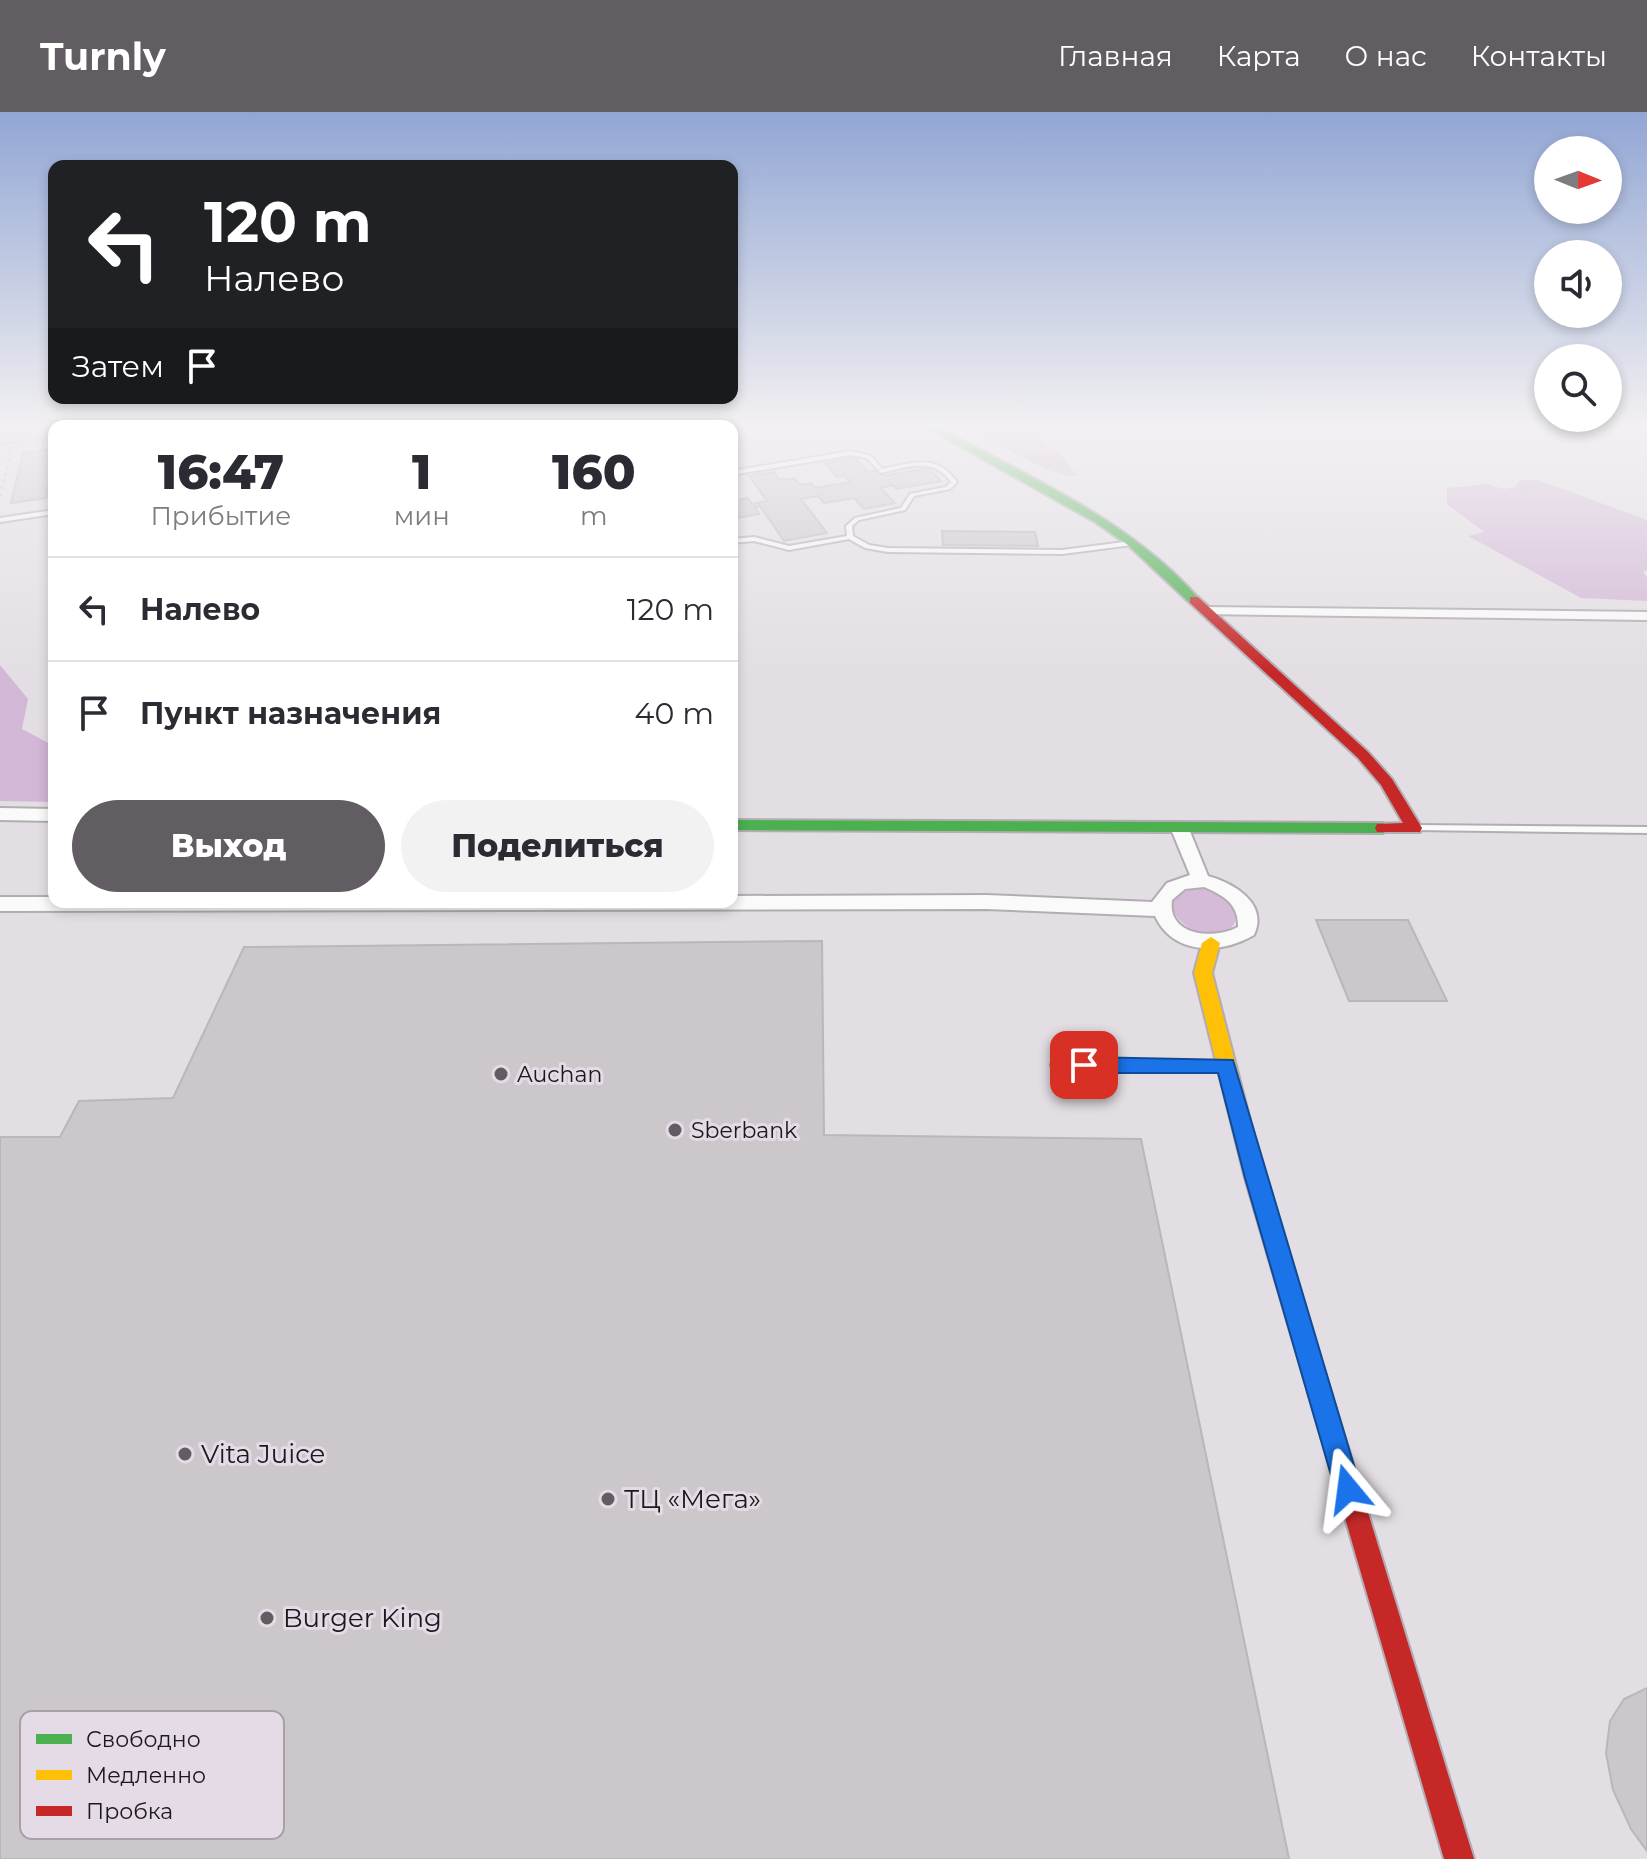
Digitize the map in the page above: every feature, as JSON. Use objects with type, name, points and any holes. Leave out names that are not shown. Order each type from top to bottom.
[{"type":"street","points":[[1081,510],[1132,543],[1363,755],[1387,782],[1414,828]]},
{"type":"street","points":[[1208,611],[1647,616]]},
{"type":"street","points":[[0,814],[48,815]]},
{"type":"street","points":[[738,825],[1414,828]]},
{"type":"street","points":[[1180,829],[1201,881]]},
{"type":"street","points":[[1201,881],[1229,890],[1241,900],[1250,915],[1247,930],[1234,940],[1211,943],[1182,934],[1166,921],[1161,909],[1169,889],[1185,882],[1201,881]]},
{"type":"street","points":[[738,903],[986,902],[1161,909]]},
{"type":"street","points":[[0,904],[48,904]]},
{"type":"street","points":[[1211,943],[1203,973],[1255,1178],[1459,1859]]},
{"type":"lane","points":[[850,537],[849,526],[857,519],[901,510]]},
{"type":"lane","points":[[0,520],[48,513]]},
{"type":"lane","points":[[738,540],[754,539],[789,548],[850,537],[867,547],[888,550],[1062,552],[1132,543]]},
{"type":"lane","points":[[1414,828],[1647,830]]},
{"type":"lane","points":[[1056,1065],[1226,1065]]},
{"type":"shaded area","points":[[1454,510],[1618,510],[1647,520],[1647,570],[1643,572],[1647,577],[1647,601],[1581,598],[1468,536],[1484,532]]},
{"type":"shaded area","points":[[0,665],[28,699],[22,729],[48,743],[48,802],[0,801]]},
{"type":"shaded area","points":[[1202,888],[1229,900],[1237,912],[1234,924],[1227,931],[1206,934],[1184,924],[1176,915],[1172,905],[1175,896]]},
{"type":"building","points":[[738,510],[756,510],[759,514],[738,518]]},
{"type":"building","points":[[762,510],[809,510],[827,533],[784,541]]},
{"type":"building","points":[[942,531],[1035,532],[1038,546],[943,545]]},
{"type":"building","points":[[1316,920],[1408,920],[1447,1001],[1349,1001]]},
{"type":"building","name":"ТЦ «Мега»","points":[[822,941],[824,1135],[1141,1139],[1289,1859],[0,1859],[0,1137],[60,1137],[79,1101],[173,1098],[244,947]]},
{"type":"building","points":[[1647,1688],[1647,1851],[1631,1829],[1613,1790],[1606,1753],[1610,1721],[1624,1699]]},
{"type":"traffic: fast","points":[[1080,510],[1132,543],[1194,600]]},
{"type":"traffic: fast","points":[[738,825],[1383,828]]},
{"type":"traffic: slow","points":[[1211,943],[1203,973],[1255,1178],[1346,1480]]},
{"type":"traffic: jam","points":[[1194,600],[1363,755],[1387,782],[1414,828],[1383,828]]},
{"type":"traffic: jam","points":[[1346,1480],[1459,1859]]},
{"type":"place","name":"Auchan","points":[[501,1074]]},
{"type":"place","name":"Sberbank","points":[[675,1130]]},
{"type":"place","name":"Vita Juice","points":[[185,1454]]},
{"type":"place","name":"ТЦ «Мега»","points":[[608,1499]]},
{"type":"place","name":"Burger King","points":[[267,1618]]},
{"type":"route","points":[[1084,1065],[1226,1065],[1255,1178],[1348,1489]]}]
